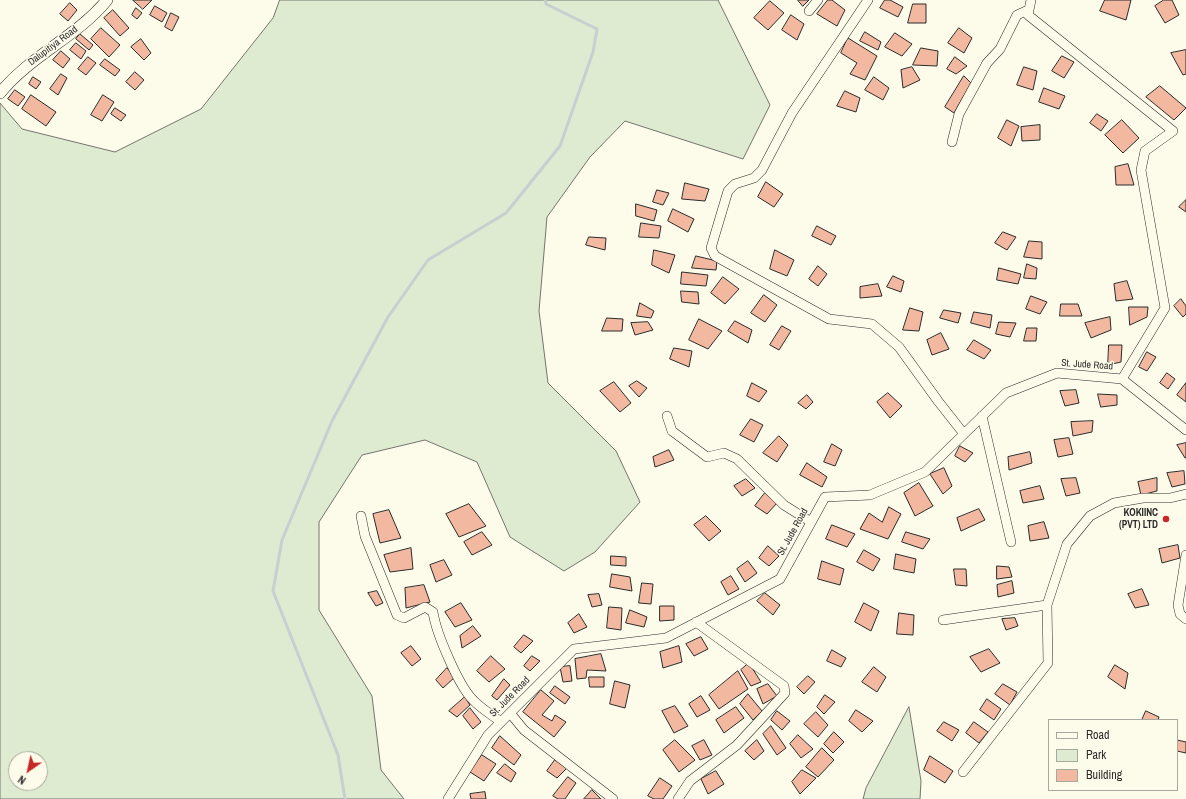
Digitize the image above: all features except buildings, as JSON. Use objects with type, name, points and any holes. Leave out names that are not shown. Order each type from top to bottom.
[{"type":"street","name":"Dalupitiya Road","points":[[0,93],[11,80],[31,62],[81,26],[107,0]]},
{"type":"street","points":[[809,11],[818,0]]},
{"type":"street","points":[[868,0],[792,113],[762,170],[754,178],[735,184],[728,191],[710,248],[715,256],[829,319],[872,324],[899,347],[964,434]]},
{"type":"street","points":[[1031,0],[1028,15],[1173,131],[1145,150],[1141,170],[1165,308],[1122,379]]},
{"type":"street","points":[[952,142],[959,114],[987,63],[1000,49],[1017,15],[1028,10]]},
{"type":"street","name":"St. Jude Road","points":[[448,799],[488,735],[574,649],[666,638],[780,579],[825,497],[870,495],[926,472],[1006,393],[1057,373],[1122,379],[1186,430]]},
{"type":"street","points":[[667,416],[672,431],[707,457],[724,453],[737,459],[784,505],[811,522]]},
{"type":"street","points":[[982,416],[1011,542]]},
{"type":"street","points":[[962,772],[1048,663],[1047,605],[1067,544],[1090,516],[1114,503],[1143,498],[1170,498],[1186,494]]},
{"type":"street","points":[[361,516],[365,536],[397,615],[404,618],[425,607],[433,612],[435,627],[453,668],[473,700],[500,722]]},
{"type":"street","points":[[1186,556],[1178,604],[1180,614],[1186,619]]},
{"type":"street","points":[[943,620],[1047,605]]},
{"type":"street","points":[[678,799],[690,781],[738,745],[785,693],[784,686],[696,622]]},
{"type":"street","points":[[510,713],[524,730],[613,799]]},
{"type":"green space","points":[[280,0],[718,0],[770,105],[743,159],[625,121],[590,157],[547,217],[539,311],[548,383],[616,451],[640,502],[595,552],[564,571],[510,537],[477,462],[425,440],[362,455],[319,522],[319,610],[372,696],[381,770],[404,799],[0,799],[0,103],[22,129],[115,152],[201,109],[273,18]]},
{"type":"green space","points":[[909,707],[921,781],[920,799],[863,799],[866,788]]},
{"type":"waterway","points":[[345,799],[338,755],[273,591],[282,540],[332,421],[388,317],[428,260],[506,213],[560,146],[593,52],[597,29],[546,4],[545,0]]},
{"type":"place","name":"KOKIINC (PVT) LTD","points":[[1166,519]]}]
